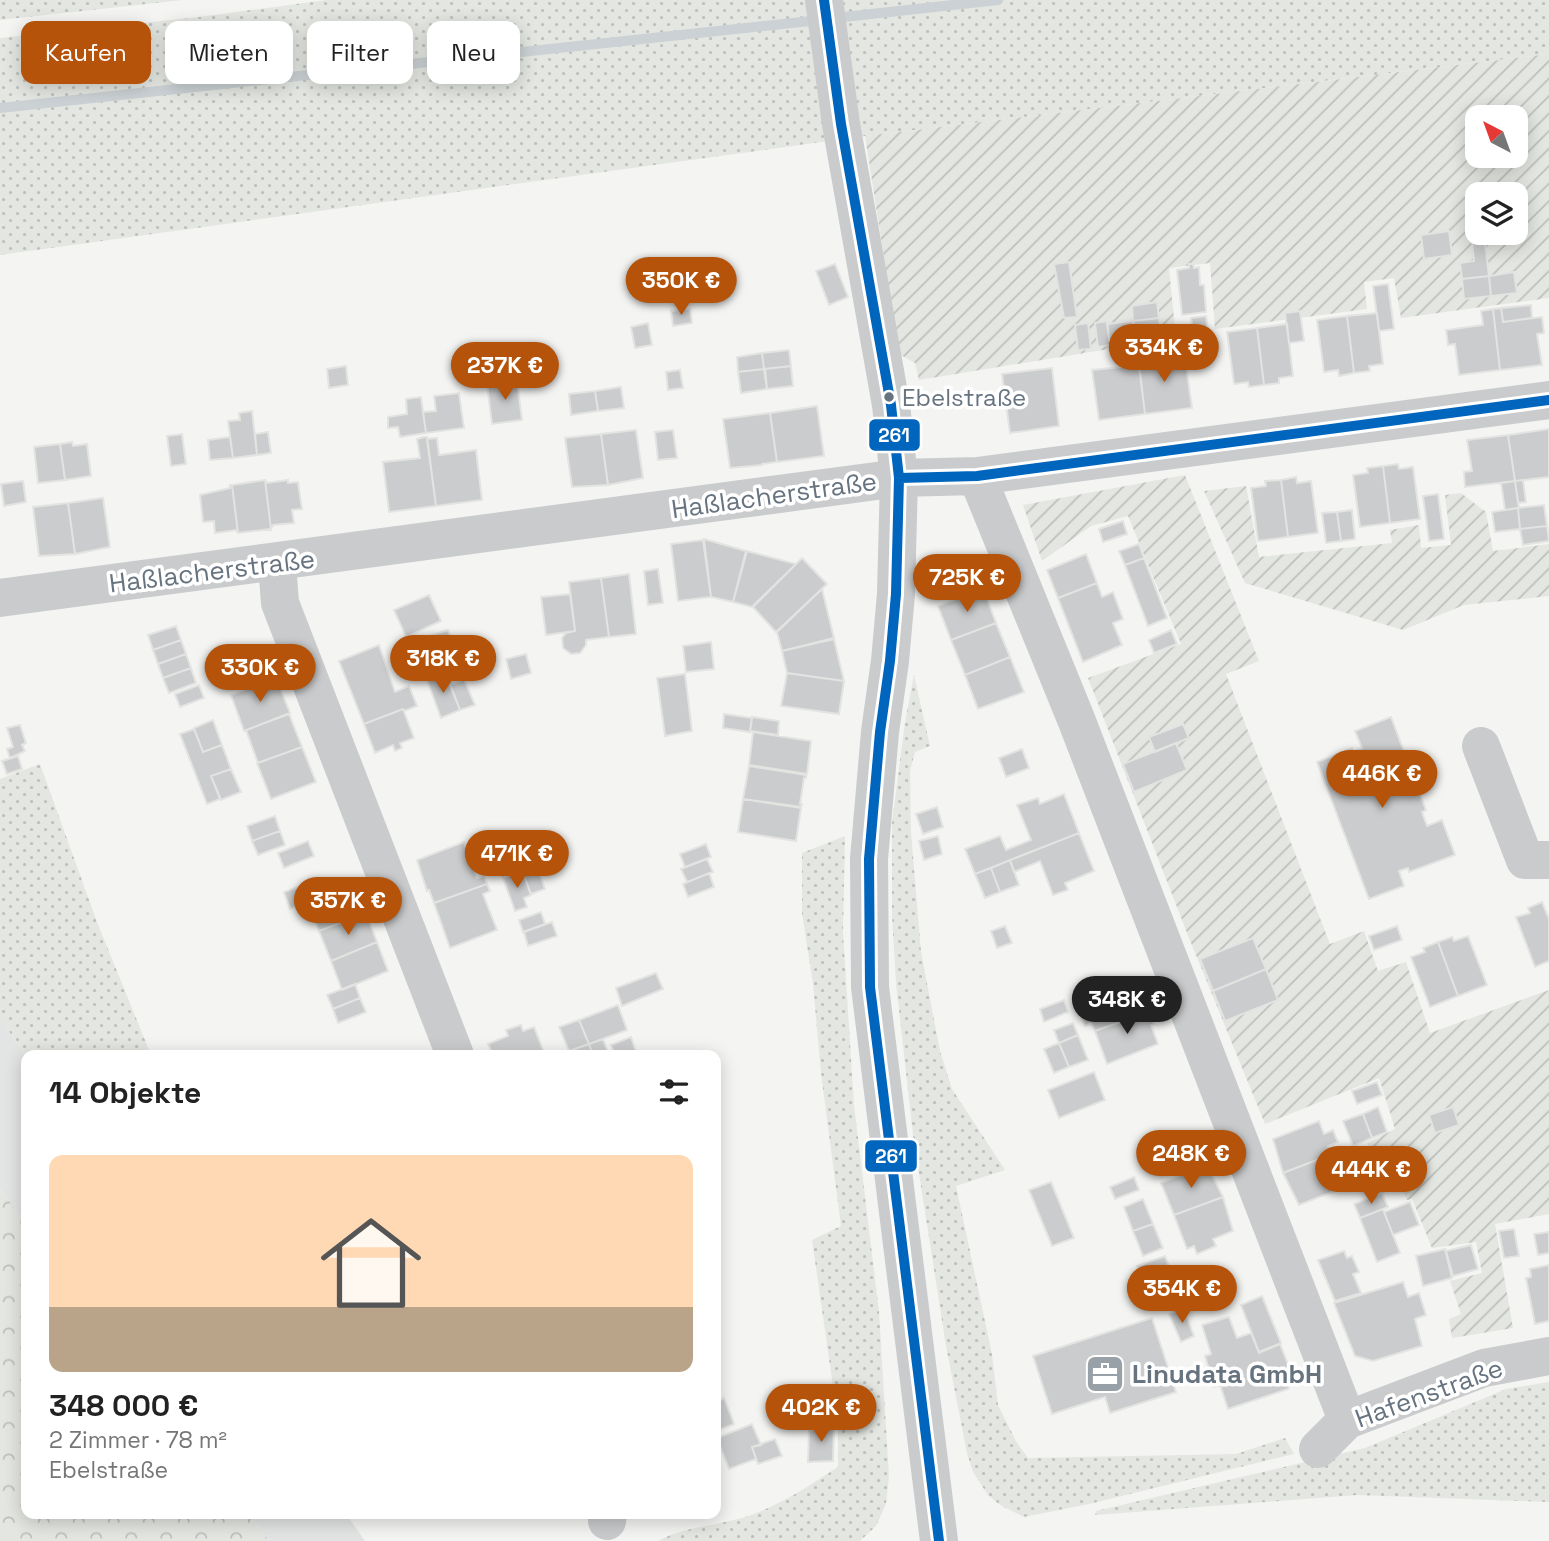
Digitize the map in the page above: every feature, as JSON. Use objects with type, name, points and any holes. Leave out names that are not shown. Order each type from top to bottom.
[{"type":"street","points":[[824,0],[838,103],[891,405],[899,478],[896,594],[869,859],[870,987],[939,1541]]},
{"type":"street","name":"Haßlacherstraße","points":[[0,598],[899,478],[977,476],[1549,400]]},
{"type":"street","points":[[977,476],[1076,719],[1347,1420]]},
{"type":"street","points":[[277,563],[280,603],[452,1050]]},
{"type":"street","points":[[1481,746],[1525,860],[1549,860]]},
{"type":"street","name":"Hafenstraße","points":[[1318,1448],[1347,1420],[1484,1368],[1549,1356]]},
{"type":"shaded area","points":[[0,1018],[22,1050],[21,1217],[0,1189]]},
{"type":"shaded area","points":[[252,1519],[350,1519],[365,1541],[269,1541]]},
{"type":"green space","points":[[0,0],[183,0],[0,20]]},
{"type":"green space","points":[[326,0],[1549,0],[1549,54],[865,136],[0,255],[0,38],[21,36],[21,84],[151,84],[151,22]]},
{"type":"green space","points":[[1549,54],[1549,298],[1401,318],[1394,278],[1364,282],[1367,309],[1215,329],[1210,263],[1169,268],[1176,338],[919,380],[915,363],[899,354],[865,136]]},
{"type":"green space","points":[[1185,475],[1259,661],[1226,674],[1330,944],[1364,931],[1378,971],[1406,962],[1430,1033],[1549,990],[1549,1214],[1495,1224],[1513,1328],[1452,1338],[1449,1319],[1461,1314],[1450,1281],[1482,1273],[1476,1242],[1432,1248],[1412,1199],[1407,1200],[1393,1171],[1377,1176],[1367,1143],[1395,1129],[1379,1078],[1265,1124],[1088,678],[1181,644],[1128,516],[1091,526],[1042,561],[1023,505]]},
{"type":"green space","points":[[1246,486],[1259,557],[1392,543],[1390,530],[1419,525],[1421,548],[1451,545],[1445,495],[1461,493],[1486,512],[1493,551],[1549,544],[1549,596],[1464,605],[1403,630],[1245,583],[1204,491]]},
{"type":"green space","points":[[914,675],[930,746],[915,752],[910,771],[911,832],[921,952],[940,1051],[952,1089],[1005,1170],[956,1186],[992,1354],[998,1405],[1017,1443],[1028,1458],[1236,1454],[1285,1438],[1294,1454],[1089,1504],[1024,1517],[1000,1505],[988,1495],[973,1472],[946,1346],[913,1135],[896,983],[892,916],[892,823]]},
{"type":"green space","points":[[40,764],[97,922],[149,1050],[22,1050],[0,1018],[0,779]]},
{"type":"green space","points":[[845,836],[843,933],[854,1105],[879,1312],[889,1476],[886,1504],[876,1526],[860,1541],[658,1541],[768,1508],[838,1467],[838,1421],[812,1240],[841,1226],[821,1073],[813,984],[802,913],[802,853]]},
{"type":"green space","points":[[0,1189],[21,1217],[21,1519],[252,1519],[269,1541],[0,1541]]},
{"type":"green space","points":[[1549,1382],[1549,1502],[1357,1495],[1095,1515],[1096,1511],[1365,1448],[1506,1389]]},
{"type":"building","points":[[1449,231],[1452,255],[1424,259],[1421,235]]},
{"type":"building","points":[[1472,245],[1485,245],[1489,276],[1462,279],[1460,263],[1474,261]]},
{"type":"building","points":[[1069,262],[1077,317],[1064,318],[1054,264]]},
{"type":"building","points":[[835,264],[848,297],[829,305],[816,271]]},
{"type":"building","points":[[1189,264],[1193,264],[1194,268],[1199,267],[1200,285],[1204,285],[1206,312],[1182,315],[1177,270],[1189,268]]},
{"type":"building","points":[[1514,272],[1517,293],[1491,296],[1489,276]]},
{"type":"building","points":[[1489,276],[1491,296],[1464,299],[1462,279]]},
{"type":"building","points":[[1388,284],[1394,329],[1379,331],[1373,286]]},
{"type":"building","points":[[1157,302],[1159,318],[1133,321],[1132,306]]},
{"type":"building","points":[[1531,305],[1532,318],[1503,322],[1501,308]]},
{"type":"building","points":[[1501,308],[1503,322],[1542,317],[1544,333],[1537,334],[1542,365],[1500,370],[1493,309]]},
{"type":"building","points":[[690,309],[692,323],[673,326],[671,311]]},
{"type":"building","points":[[1493,309],[1500,370],[1459,375],[1455,344],[1448,345],[1446,330],[1483,325],[1481,311]]},
{"type":"building","points":[[1300,311],[1304,341],[1289,343],[1285,313]]},
{"type":"building","points":[[1377,313],[1383,364],[1369,366],[1370,371],[1354,373],[1347,316]]},
{"type":"building","points":[[1206,316],[1210,346],[1195,348],[1191,318]]},
{"type":"building","points":[[1347,316],[1354,373],[1339,376],[1338,370],[1324,372],[1317,320]]},
{"type":"building","points":[[1159,318],[1162,338],[1136,342],[1133,321]]},
{"type":"building","points":[[1107,321],[1110,345],[1098,347],[1095,323]]},
{"type":"building","points":[[1133,321],[1136,342],[1110,345],[1107,324]]},
{"type":"building","points":[[648,323],[652,345],[635,348],[631,327]]},
{"type":"building","points":[[1088,323],[1091,349],[1078,350],[1075,325]]},
{"type":"building","points":[[1287,324],[1293,376],[1279,378],[1279,383],[1264,385],[1257,328]]},
{"type":"building","points":[[1257,328],[1264,385],[1249,387],[1248,382],[1234,384],[1227,332]]},
{"type":"building","points":[[1142,341],[1147,364],[1185,358],[1192,408],[1145,414],[1136,342]]},
{"type":"building","points":[[1137,347],[1145,414],[1099,420],[1092,370],[1131,366],[1130,360],[1127,361],[1125,349]]},
{"type":"building","points":[[789,350],[791,366],[764,369],[762,353]]},
{"type":"building","points":[[762,353],[764,369],[738,372],[737,357]]},
{"type":"building","points":[[346,366],[348,385],[329,388],[327,369]]},
{"type":"building","points":[[791,366],[793,386],[767,389],[765,369]]},
{"type":"building","points":[[1052,368],[1059,426],[1010,433],[1002,374]]},
{"type":"building","points":[[764,369],[767,389],[741,393],[738,372]]},
{"type":"building","points":[[680,370],[683,388],[668,390],[666,372]]},
{"type":"building","points":[[517,380],[522,420],[492,424],[487,384]]},
{"type":"building","points":[[621,387],[624,408],[598,411],[595,391]]},
{"type":"building","points":[[595,391],[598,411],[571,415],[569,394]]},
{"type":"building","points":[[459,393],[464,428],[426,433],[423,412],[436,411],[434,396]]},
{"type":"building","points":[[421,397],[426,433],[400,437],[398,427],[388,428],[388,417],[407,414],[406,399]]},
{"type":"building","points":[[817,406],[824,456],[777,462],[770,413]]},
{"type":"building","points":[[252,411],[257,455],[233,458],[228,421],[240,420],[239,413]]},
{"type":"building","points":[[770,413],[777,462],[730,468],[723,419]]},
{"type":"building","points":[[1549,429],[1549,477],[1515,481],[1508,435]]},
{"type":"building","points":[[636,430],[643,478],[608,485],[601,434]]},
{"type":"building","points":[[673,430],[677,458],[658,460],[655,432]]},
{"type":"building","points":[[268,432],[271,453],[257,455],[255,434]]},
{"type":"building","points":[[182,434],[186,464],[171,466],[167,436]]},
{"type":"building","points":[[601,434],[608,485],[572,487],[565,438]]},
{"type":"building","points":[[1508,435],[1515,481],[1465,487],[1464,472],[1472,471],[1467,440]]},
{"type":"building","points":[[230,437],[233,458],[210,460],[208,440]]},
{"type":"building","points":[[427,437],[436,506],[389,512],[383,462],[420,458],[417,439]]},
{"type":"building","points":[[437,438],[439,455],[476,450],[482,500],[436,506],[427,439]]},
{"type":"building","points":[[72,442],[73,446],[87,444],[91,476],[65,480],[60,444]]},
{"type":"building","points":[[60,444],[65,480],[38,483],[34,447]]},
{"type":"building","points":[[1398,464],[1399,469],[1413,467],[1420,519],[1390,523],[1383,466]]},
{"type":"building","points":[[1383,466],[1390,523],[1360,527],[1353,475],[1368,473],[1367,468]]},
{"type":"building","points":[[1296,477],[1297,483],[1311,481],[1318,533],[1288,537],[1281,480]]},
{"type":"building","points":[[265,480],[271,529],[238,533],[232,485]]},
{"type":"building","points":[[265,480],[267,483],[288,480],[288,483],[298,482],[302,509],[292,510],[294,523],[273,525],[271,529]]},
{"type":"building","points":[[1281,480],[1288,537],[1258,541],[1251,488],[1266,486],[1265,481]]},
{"type":"building","points":[[1523,480],[1526,502],[1518,503],[1515,481]]},
{"type":"building","points":[[23,481],[26,502],[4,506],[1,484]]},
{"type":"building","points":[[1515,481],[1519,508],[1505,510],[1501,483]]},
{"type":"building","points":[[230,485],[238,533],[236,530],[215,533],[214,521],[203,522],[200,495],[230,488]]},
{"type":"building","points":[[1438,494],[1444,539],[1429,541],[1423,496]]},
{"type":"building","points":[[103,498],[110,547],[75,554],[68,503]]},
{"type":"building","points":[[68,503],[75,554],[39,556],[33,507]]},
{"type":"building","points":[[1544,505],[1547,526],[1520,529],[1518,508]]},
{"type":"building","points":[[1518,508],[1520,529],[1495,532],[1492,512]]},
{"type":"building","points":[[1352,510],[1355,539],[1341,541],[1337,512]]},
{"type":"building","points":[[1337,512],[1341,541],[1326,543],[1322,513]]},
{"type":"building","points":[[1123,521],[1127,534],[1103,542],[1099,529]]},
{"type":"building","points":[[1547,526],[1549,541],[1523,545],[1520,529]]},
{"type":"building","points":[[704,539],[746,551],[733,602],[711,597]]},
{"type":"building","points":[[703,540],[711,597],[678,601],[671,544]]},
{"type":"building","points":[[1139,544],[1144,558],[1125,565],[1119,551]]},
{"type":"building","points":[[747,551],[796,564],[752,607],[733,602]]},
{"type":"building","points":[[1086,554],[1097,583],[1058,598],[1047,570]]},
{"type":"building","points":[[802,558],[827,584],[776,632],[753,607]]},
{"type":"building","points":[[1144,558],[1167,618],[1148,626],[1125,565]]},
{"type":"building","points":[[658,569],[663,603],[648,605],[644,571]]},
{"type":"building","points":[[629,574],[636,634],[609,637],[601,578]]},
{"type":"building","points":[[601,578],[609,637],[586,640],[580,653],[571,654],[563,648],[562,638],[566,633],[575,631],[569,582]]},
{"type":"building","points":[[1097,583],[1102,597],[1113,592],[1123,619],[1113,623],[1122,645],[1083,662],[1058,598]]},
{"type":"building","points":[[983,588],[996,623],[951,640],[938,606]]},
{"type":"building","points":[[822,589],[834,638],[782,651],[777,632]]},
{"type":"building","points":[[570,594],[575,631],[546,635],[541,597]]},
{"type":"building","points":[[429,595],[441,621],[406,637],[394,610]]},
{"type":"building","points":[[996,623],[1010,657],[965,675],[951,640]]},
{"type":"building","points":[[176,626],[181,640],[153,650],[148,635]]},
{"type":"building","points":[[448,630],[462,666],[446,673],[432,635]]},
{"type":"building","points":[[1171,630],[1177,644],[1154,653],[1149,640]]},
{"type":"building","points":[[432,635],[446,673],[427,680],[412,643]]},
{"type":"building","points":[[834,639],[844,681],[787,673],[782,651]]},
{"type":"building","points":[[181,640],[186,654],[158,664],[153,650]]},
{"type":"building","points":[[711,642],[714,669],[686,672],[683,646]]},
{"type":"building","points":[[379,645],[395,692],[409,686],[417,706],[364,724],[339,661]]},
{"type":"building","points":[[186,654],[191,668],[163,678],[158,664]]},
{"type":"building","points":[[526,654],[531,673],[511,679],[506,659]]},
{"type":"building","points":[[1010,657],[1024,692],[978,709],[965,675]]},
{"type":"building","points":[[191,668],[196,683],[169,693],[163,678]]},
{"type":"building","points":[[446,673],[460,710],[441,718],[427,680]]},
{"type":"building","points":[[787,673],[844,681],[839,714],[781,706]]},
{"type":"building","points":[[685,674],[692,731],[665,736],[657,678]]},
{"type":"building","points":[[276,678],[290,713],[244,731],[231,695]]},
{"type":"building","points":[[464,679],[475,705],[460,710],[450,685]]},
{"type":"building","points":[[199,685],[204,698],[180,707],[175,694]]},
{"type":"building","points":[[403,709],[414,738],[400,743],[402,748],[395,751],[393,745],[375,753],[364,724]]},
{"type":"building","points":[[289,714],[302,747],[258,763],[246,730]]},
{"type":"building","points":[[724,714],[752,718],[750,732],[723,728]]},
{"type":"building","points":[[752,717],[779,721],[778,735],[750,731]]},
{"type":"building","points":[[1391,717],[1426,810],[1422,812],[1427,826],[1442,820],[1455,855],[1409,872],[1408,868],[1399,871],[1404,886],[1369,899],[1317,762],[1352,748],[1353,752],[1362,748],[1355,731]]},
{"type":"building","points":[[213,720],[222,745],[203,752],[194,728]]},
{"type":"building","points":[[1183,724],[1189,738],[1155,752],[1149,737]]},
{"type":"building","points":[[20,725],[26,743],[22,745],[25,751],[10,758],[7,749],[13,747],[7,728]]},
{"type":"building","points":[[194,729],[203,752],[222,745],[231,769],[211,776],[220,799],[207,804],[180,734]]},
{"type":"building","points":[[753,732],[811,741],[807,774],[749,765]]},
{"type":"building","points":[[1176,743],[1187,770],[1134,792],[1123,764]]},
{"type":"building","points":[[302,747],[316,782],[271,799],[257,763]]},
{"type":"building","points":[[1022,749],[1029,768],[1006,777],[999,758]]},
{"type":"building","points":[[18,756],[22,769],[7,774],[2,761]]},
{"type":"building","points":[[749,766],[806,775],[801,807],[743,799]]},
{"type":"building","points":[[231,769],[241,792],[221,800],[211,776]]},
{"type":"building","points":[[1064,794],[1079,833],[975,874],[965,849],[1000,836],[1006,850],[1031,840],[1017,805],[1038,798],[1040,804]]},
{"type":"building","points":[[743,799],[801,808],[796,841],[738,832]]},
{"type":"building","points":[[937,807],[943,827],[923,834],[916,814]]},
{"type":"building","points":[[275,816],[280,831],[252,841],[247,826]]},
{"type":"building","points":[[280,831],[285,845],[258,855],[252,841]]},
{"type":"building","points":[[1079,833],[1094,871],[1065,883],[1068,890],[1053,895],[1040,861],[1014,872],[1010,860]]},
{"type":"building","points":[[938,836],[942,854],[924,860],[919,841]]},
{"type":"building","points":[[308,841],[314,856],[284,868],[278,853]]},
{"type":"building","points":[[526,841],[536,864],[522,870],[513,846]]},
{"type":"building","points":[[464,842],[477,878],[484,876],[487,884],[434,903],[417,860]]},
{"type":"building","points":[[706,844],[711,857],[685,867],[680,854]]},
{"type":"building","points":[[512,845],[522,870],[503,878],[493,853]]},
{"type":"building","points":[[707,859],[713,872],[687,882],[681,869]]},
{"type":"building","points":[[1010,860],[1019,885],[1000,892],[991,868]]},
{"type":"building","points":[[536,864],[545,889],[531,894],[522,870]]},
{"type":"building","points":[[991,868],[1000,892],[985,898],[975,874]]},
{"type":"building","points":[[522,870],[531,895],[524,898],[527,907],[515,911],[503,878]]},
{"type":"building","points":[[709,873],[714,887],[688,897],[683,884]]},
{"type":"building","points":[[317,880],[323,896],[290,909],[284,892]]},
{"type":"building","points":[[355,884],[366,913],[319,931],[308,902]]},
{"type":"building","points":[[487,884],[490,891],[483,894],[497,930],[450,948],[434,903]]},
{"type":"building","points":[[1542,902],[1549,919],[1549,961],[1535,967],[1516,917],[1530,913],[1528,908]]},
{"type":"building","points":[[541,912],[545,924],[523,932],[519,920]]},
{"type":"building","points":[[366,913],[377,942],[331,961],[319,931]]},
{"type":"building","points":[[552,922],[557,936],[528,946],[524,932]]},
{"type":"building","points":[[1005,926],[1012,943],[997,948],[991,931]]},
{"type":"building","points":[[1397,926],[1402,940],[1374,950],[1369,936]]},
{"type":"building","points":[[1468,936],[1487,985],[1458,996],[1438,942],[1452,937],[1454,941]]},
{"type":"building","points":[[1253,938],[1266,969],[1213,991],[1200,959]]},
{"type":"building","points":[[377,942],[388,971],[342,990],[331,961]]},
{"type":"building","points":[[1438,942],[1458,996],[1430,1007],[1411,957],[1425,952],[1423,948]]},
{"type":"building","points":[[1266,969],[1278,1000],[1225,1021],[1213,991]]},
{"type":"building","points":[[656,973],[663,989],[622,1006],[616,988]]},
{"type":"building","points":[[355,984],[360,998],[333,1009],[327,995]]},
{"type":"building","points":[[1137,989],[1144,1007],[1147,1007],[1122,1017],[1123,1021],[1095,1031],[1091,1023],[1085,1026],[1081,1017],[1088,1015],[1085,1009]]},
{"type":"building","points":[[360,998],[366,1012],[338,1023],[333,1009]]},
{"type":"building","points":[[1064,1000],[1068,1012],[1044,1022],[1040,1009]]},
{"type":"building","points":[[618,1005],[627,1030],[589,1044],[579,1020]]},
{"type":"building","points":[[1147,1007],[1158,1044],[1107,1064],[1095,1031],[1123,1021],[1122,1017]]},
{"type":"building","points":[[579,1020],[589,1044],[569,1050],[559,1027]]},
{"type":"building","points":[[1073,1023],[1078,1035],[1059,1043],[1054,1030]]},
{"type":"building","points":[[521,1025],[523,1031],[534,1027],[543,1050],[491,1050],[488,1044],[508,1036],[506,1030]]},
{"type":"building","points":[[1078,1035],[1088,1060],[1069,1067],[1059,1043]]},
{"type":"building","points":[[631,1037],[635,1050],[613,1050],[611,1045]]},
{"type":"building","points":[[603,1039],[607,1050],[591,1050],[589,1044]]},
{"type":"building","points":[[1059,1043],[1069,1067],[1054,1073],[1044,1049]]},
{"type":"building","points":[[589,1044],[591,1050],[572,1050]]},
{"type":"building","points":[[1094,1072],[1105,1100],[1059,1118],[1048,1090]]},
{"type":"building","points":[[1377,1082],[1382,1095],[1357,1104],[1352,1091]]},
{"type":"building","points":[[1378,1107],[1387,1132],[1372,1138],[1363,1114]]},
{"type":"building","points":[[1453,1107],[1459,1125],[1435,1133],[1429,1115]]},
{"type":"building","points":[[1363,1114],[1372,1138],[1353,1146],[1343,1121]]},
{"type":"building","points":[[1319,1121],[1324,1134],[1333,1130],[1338,1142],[1328,1146],[1332,1154],[1283,1173],[1273,1139]]},
{"type":"building","points":[[1332,1154],[1345,1187],[1299,1205],[1283,1173]]},
{"type":"building","points":[[1207,1165],[1223,1197],[1174,1215],[1161,1183]]},
{"type":"building","points":[[1391,1174],[1396,1187],[1368,1198],[1363,1185]]},
{"type":"building","points":[[1134,1177],[1139,1190],[1115,1199],[1110,1187]]},
{"type":"building","points":[[1051,1182],[1074,1238],[1052,1246],[1029,1190]]},
{"type":"building","points":[[1382,1193],[1388,1207],[1360,1218],[1354,1204]]},
{"type":"building","points":[[1223,1197],[1233,1231],[1213,1239],[1216,1246],[1197,1254],[1194,1246],[1187,1249],[1174,1215]]},
{"type":"building","points":[[1143,1199],[1153,1224],[1133,1231],[1124,1207]]},
{"type":"building","points":[[1410,1202],[1419,1225],[1393,1235],[1384,1212]]},
{"type":"building","points":[[1383,1209],[1400,1253],[1377,1262],[1360,1218]]},
{"type":"building","points":[[1153,1224],[1163,1248],[1143,1256],[1133,1231]]},
{"type":"building","points":[[1514,1229],[1519,1256],[1504,1258],[1499,1231]]},
{"type":"building","points":[[1549,1232],[1549,1253],[1538,1255],[1534,1234]]},
{"type":"building","points":[[1471,1245],[1478,1269],[1453,1276],[1446,1251]]},
{"type":"building","points":[[1445,1249],[1452,1278],[1423,1286],[1416,1256]]},
{"type":"building","points":[[1344,1251],[1347,1258],[1352,1256],[1359,1272],[1353,1274],[1361,1293],[1335,1301],[1318,1260]]},
{"type":"building","points":[[1165,1256],[1175,1283],[1148,1293],[1137,1266]]},
{"type":"building","points":[[1549,1265],[1549,1321],[1535,1324],[1526,1278],[1531,1277],[1530,1269]]},
{"type":"building","points":[[1403,1282],[1408,1297],[1419,1293],[1426,1315],[1415,1319],[1422,1346],[1373,1361],[1355,1356],[1334,1303]]},
{"type":"building","points":[[1262,1296],[1281,1343],[1259,1352],[1241,1305]]},
{"type":"building","points":[[1183,1308],[1194,1336],[1181,1342],[1169,1314]]},
{"type":"building","points":[[1229,1317],[1237,1338],[1251,1333],[1259,1353],[1280,1344],[1293,1377],[1288,1389],[1228,1409],[1220,1385],[1214,1387],[1205,1356],[1211,1354],[1202,1325]]},
{"type":"building","name":"Linudata GmbH","points":[[1152,1318],[1176,1392],[1110,1413],[1105,1397],[1052,1414],[1033,1356]]},
{"type":"building","points":[[724,1398],[734,1424],[721,1429],[721,1400]]},
{"type":"building","points":[[834,1423],[833,1461],[808,1462],[809,1431]]},
{"type":"building","points":[[752,1424],[761,1445],[752,1447],[756,1459],[729,1469],[721,1448],[721,1436]]},
{"type":"building","points":[[775,1439],[782,1456],[758,1464],[752,1447]]},
{"type":"waterway","points":[[835,18],[998,0]]},
{"type":"waterway","points":[[0,108],[820,20]]},
{"type":"transit line","name":"261","points":[[824,0],[841,124],[891,405],[899,478],[896,594],[869,859],[870,987],[939,1541]]},
{"type":"transit line","name":"261","points":[[899,478],[977,476],[1549,400]]},
{"type":"place","name":"Ebelstraße","points":[[889,397]]},
{"type":"place","name":"Linudata GmbH","points":[[1105,1374]]}]
